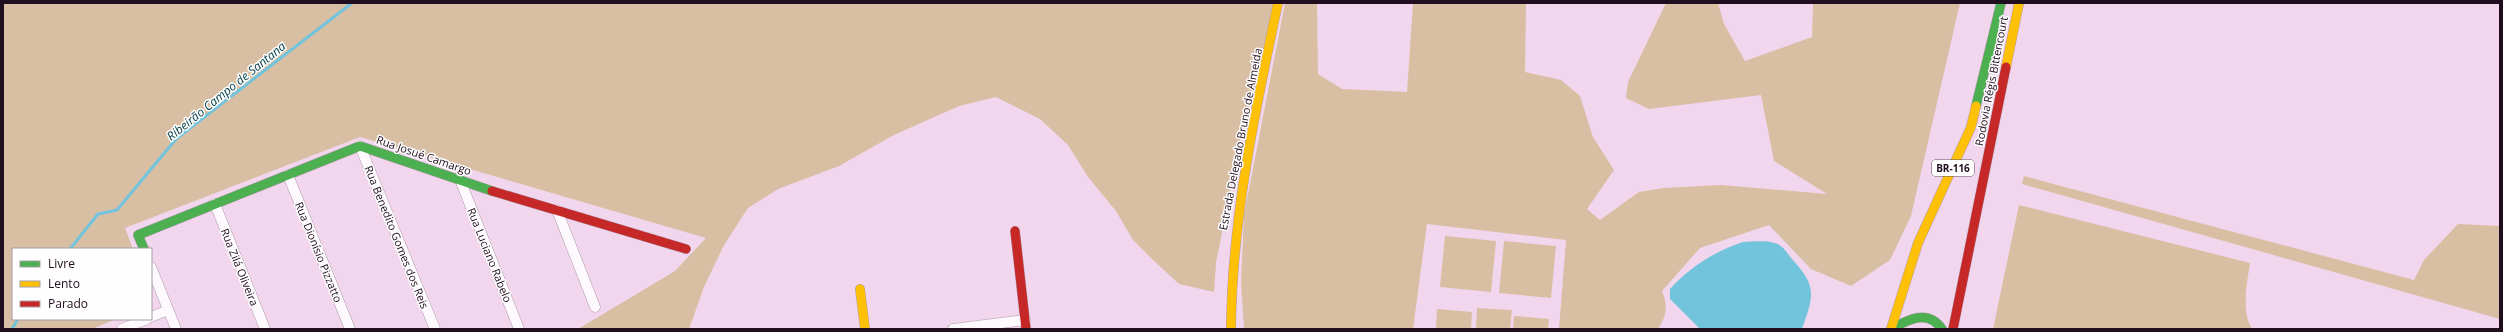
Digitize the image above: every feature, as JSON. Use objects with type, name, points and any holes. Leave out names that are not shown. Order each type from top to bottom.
[{"type":"main road","name":"Estrada Delegado Bruno de Almeida","points":[[1231,329],[1231,276],[1235,218],[1278,3]]},
{"type":"main road","name":"Rodovia Régis Bittencourt","points":[[1891,329],[1918,243],[1971,127],[2001,3]]},
{"type":"main road","name":"Rodovia Régis Bittencourt","points":[[1953,329],[2019,3]]},
{"type":"main road","name":"Rua Josué Camargo","points":[[144,248],[138,235],[360,146],[461,182],[686,249]]},
{"type":"main road","points":[[1015,231],[1026,325]]},
{"type":"main road","points":[[860,289],[865,329]]},
{"type":"main road","points":[[1891,329],[1909,319],[1924,316],[1933,320],[1942,329]]},
{"type":"street","name":"Rua Benedito Gomes dos Reis","points":[[360,146],[435,329]]},
{"type":"street","name":"Rua Dionísio Pizzatto","points":[[288,175],[350,329]]},
{"type":"street","name":"Rua Luciano Rabelo","points":[[461,182],[519,329]]},
{"type":"street","name":"Rua Zilá Oliveira","points":[[215,204],[265,329]]},
{"type":"street","points":[[557,210],[595,307]]},
{"type":"street","points":[[152,270],[176,329]]},
{"type":"street","points":[[152,317],[168,310]]},
{"type":"street","points":[[122,329],[144,320]]},
{"type":"street","points":[[953,329],[1026,325]]},
{"type":"shaded area","points":[[3,3],[1273,3],[1262,61],[1241,136],[1216,263],[1214,292],[1179,284],[1133,240],[1116,211],[1088,177],[1068,145],[1040,119],[996,97],[959,106],[894,135],[839,166],[778,189],[748,208],[724,245],[704,287],[689,329],[578,329],[675,271],[706,238],[360,137],[125,228],[133,248],[12,248],[12,320],[114,320],[92,329],[3,329]]},
{"type":"shaded area","points":[[1285,3],[1317,3],[1318,74],[1342,89],[1407,92],[1413,3],[1526,3],[1525,72],[1561,80],[1580,96],[1593,137],[1614,170],[1587,209],[1600,220],[1639,192],[1663,188],[1721,185],[1827,194],[1774,161],[1761,95],[1649,109],[1626,98],[1628,82],[1666,3],[1718,3],[1724,24],[1745,61],[1812,37],[1813,3],[1960,3],[1911,216],[1890,260],[1851,286],[1811,269],[1769,225],[1700,248],[1662,291],[1666,310],[1658,329],[1559,329],[1566,240],[1427,224],[1413,329],[1244,329],[1241,282],[1244,215]]},
{"type":"shaded area","points":[[2024,176],[2414,280],[2424,260],[2458,224],[2500,226],[2500,319],[2022,184]]},
{"type":"shaded area","points":[[2019,205],[2250,263],[2246,288],[2246,305],[2249,322],[2252,329],[1993,329]]},
{"type":"shaded area","points":[[1445,236],[1496,241],[1491,292],[1440,287]]},
{"type":"shaded area","points":[[1504,241],[1556,246],[1551,298],[1499,293]]},
{"type":"shaded area","points":[[1477,308],[1512,310],[1510,329],[1476,329]]},
{"type":"shaded area","points":[[1437,309],[1472,312],[1471,329],[1436,329]]},
{"type":"shaded area","points":[[1514,316],[1549,319],[1548,329],[1513,329]]},
{"type":"water","points":[[1758,241],[1777,244],[1782,247],[1800,268],[1806,277],[1811,291],[1809,308],[1802,329],[1700,329],[1670,299],[1670,289],[1686,274],[1713,255],[1743,242]]},
{"type":"waterway","name":"Ribeirão Campo de Santana","points":[[71,248],[98,214],[117,210],[176,139],[352,3]]},
{"type":"waterway","name":"Ribeirão Campo de Santana","points":[[12,329],[17,320]]},
{"type":"traffic: fast","points":[[1976,106],[2001,3]]},
{"type":"traffic: fast","points":[[144,248],[138,235],[360,146],[492,191]]},
{"type":"traffic: fast","points":[[1891,329],[1911,319],[1918,318],[1931,319],[1942,329]]},
{"type":"traffic: slow","points":[[1231,329],[1232,288],[1240,206],[1253,124],[1278,3]]},
{"type":"traffic: slow","points":[[2006,67],[2019,3]]},
{"type":"traffic: slow","points":[[1891,329],[1918,243],[1971,127],[1976,106]]},
{"type":"traffic: slow","points":[[860,289],[865,329]]},
{"type":"traffic: jam","points":[[1953,329],[2006,67]]},
{"type":"traffic: jam","points":[[492,191],[686,249]]},
{"type":"traffic: jam","points":[[1015,231],[1026,329]]}]
